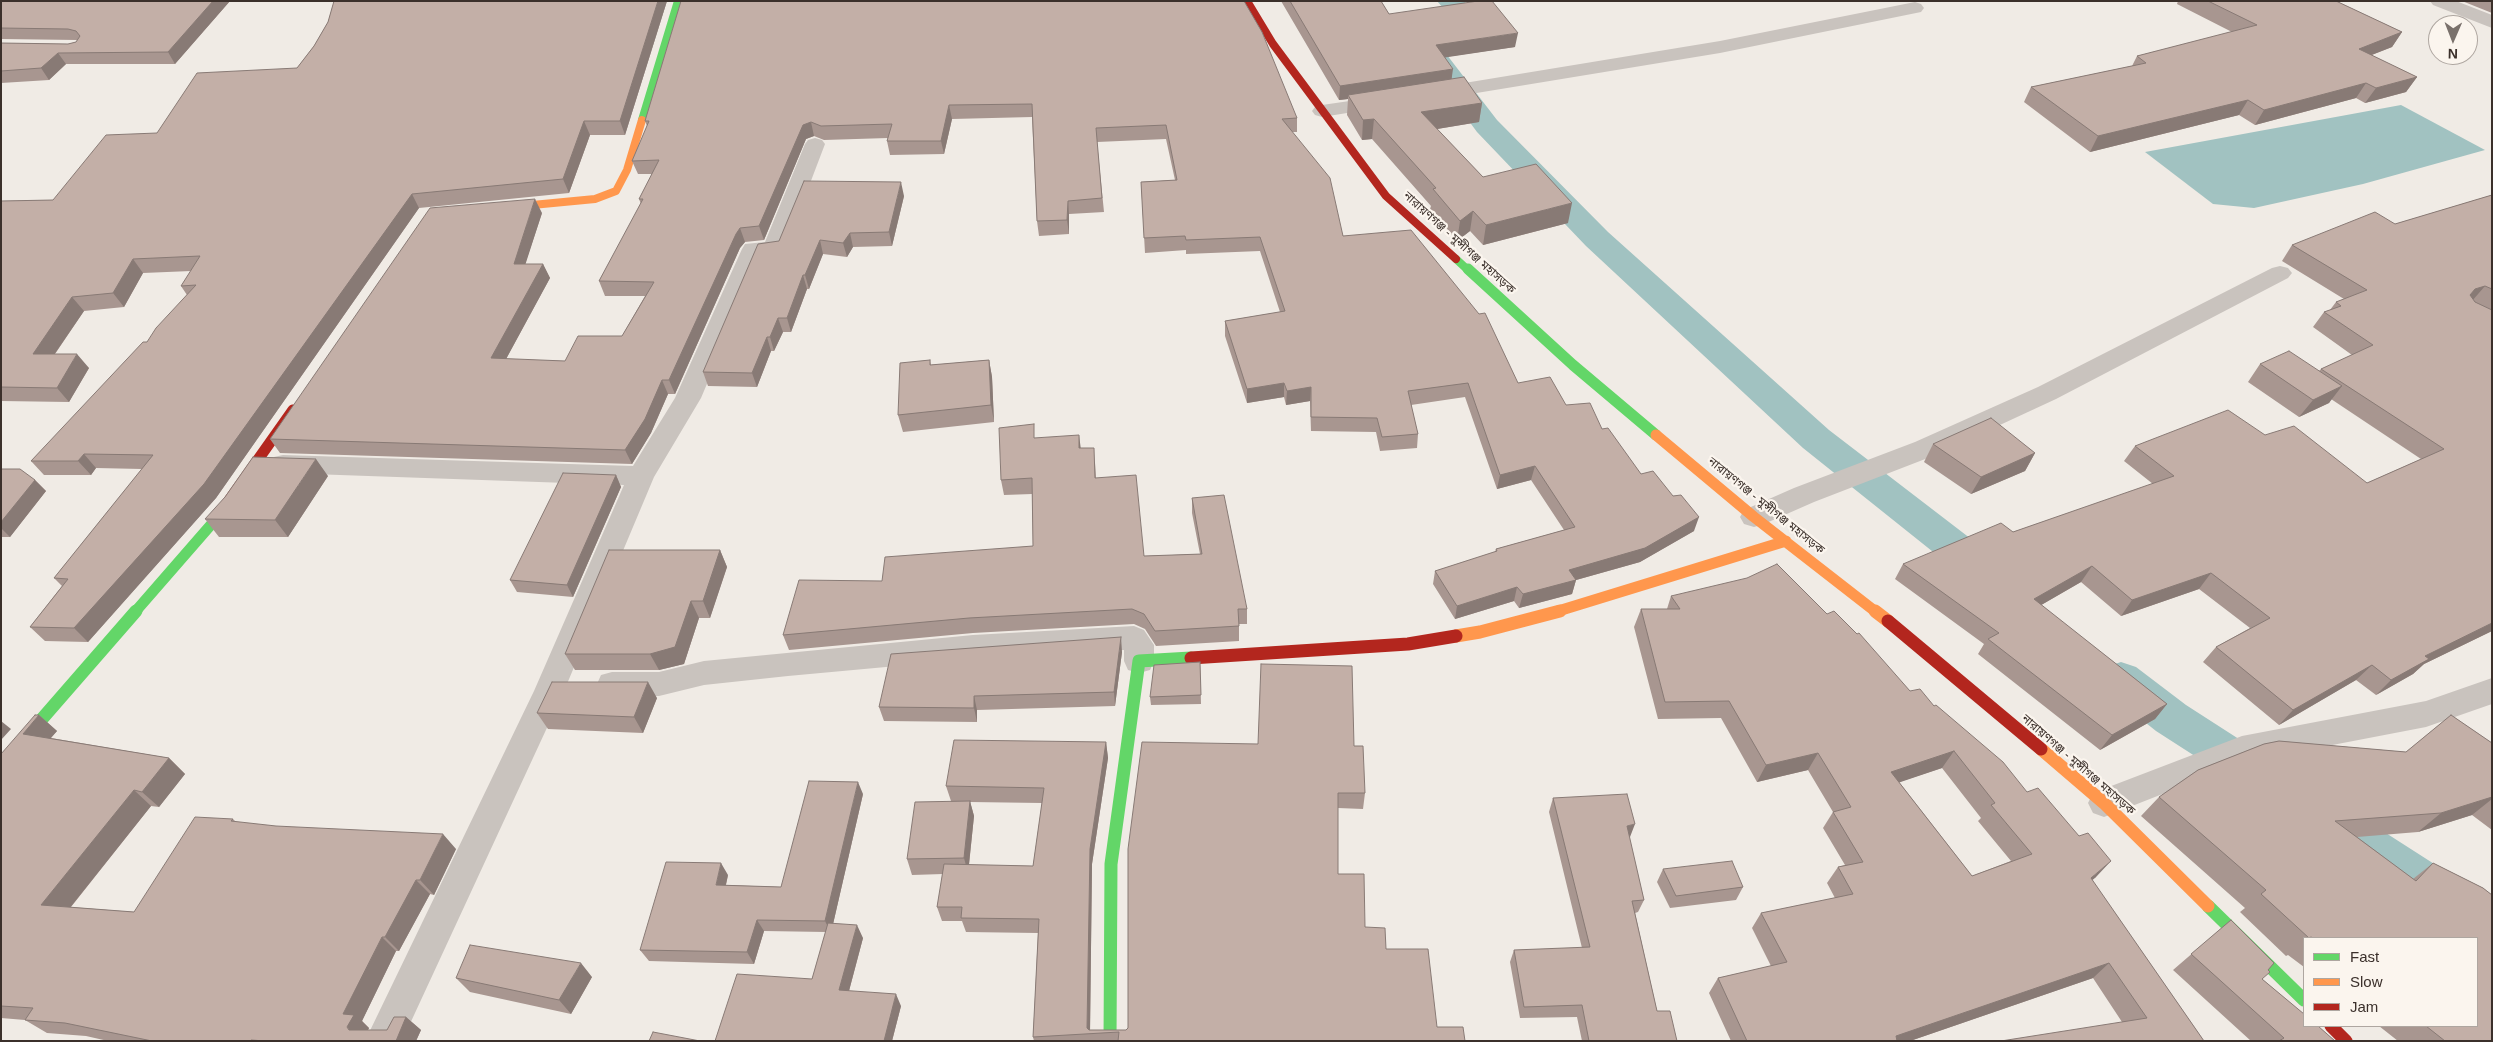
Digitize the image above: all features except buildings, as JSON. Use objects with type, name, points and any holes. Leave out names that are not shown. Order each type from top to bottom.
[{"type":"street","points":[[488,209],[595,199],[616,191],[622,182],[626,170],[678,1]]},
{"type":"street","name":"নারায়ণগঞ্জ - মুন্সীগঞ্জ মহাসড়ক","points":[[1247,1],[1273,44],[1386,196],[1573,365],[1754,517],[1924,649],[2104,803],[2303,999]]},
{"type":"street","points":[[2439,1],[2492,22]]},
{"type":"street","points":[[1322,111],[1500,84],[1720,47],[1915,8]]},
{"type":"street","points":[[383,1041],[551,685],[641,476],[688,398],[752,249],[774,250],[815,144]]},
{"type":"street","points":[[1754,517],[1924,449],[2046,393],[2280,273]]},
{"type":"street","points":[[1,766],[227,506],[301,399]]},
{"type":"street","points":[[256,463],[641,476]]},
{"type":"street","points":[[1139,661],[1408,644],[1480,632],[1569,608],[1786,541]]},
{"type":"street","points":[[551,685],[659,684],[704,673],[788,664],[972,647],[1134,638],[1139,645],[1139,661],[1111,864],[1110,1041]]},
{"type":"street","points":[[2104,803],[2242,749],[2426,714],[2492,691]]},
{"type":"street","points":[[2332,1027],[2346,1041]]},
{"type":"water","points":[[2401,105],[2485,150],[2363,184],[2254,208],[2213,204],[2145,152]]},
{"type":"waterway","points":[[1449,1],[1463,14],[1464,38],[1431,52],[1487,126],[1597,239],[1816,439],[1991,576]]},
{"type":"waterway","points":[[2121,679],[2171,718],[2258,774]]},
{"type":"waterway","points":[[2348,833],[2492,928]]},
{"type":"traffic: fast","points":[[642,120],[678,1]]},
{"type":"traffic: fast","points":[[1456,259],[1573,365],[1656,435]]},
{"type":"traffic: fast","points":[[1,766],[216,519]]},
{"type":"traffic: fast","points":[[1110,1041],[1111,864],[1139,661],[1191,658]]},
{"type":"traffic: fast","points":[[2208,906],[2303,999]]},
{"type":"traffic: slow","points":[[501,208],[595,199],[616,191],[627,170],[642,120]]},
{"type":"traffic: slow","points":[[1656,435],[1754,517],[1888,621]]},
{"type":"traffic: slow","points":[[1456,636],[1480,632],[1569,608],[1786,541]]},
{"type":"traffic: slow","points":[[2041,749],[2104,803],[2208,906]]},
{"type":"traffic: jam","points":[[1247,1],[1273,44],[1386,196],[1456,259]]},
{"type":"traffic: jam","points":[[216,519],[293,410]]},
{"type":"traffic: jam","points":[[1888,621],[2041,749]]},
{"type":"traffic: jam","points":[[1191,658],[1408,644],[1456,636]]},
{"type":"traffic: jam","points":[[2332,1027],[2346,1041]]}]
